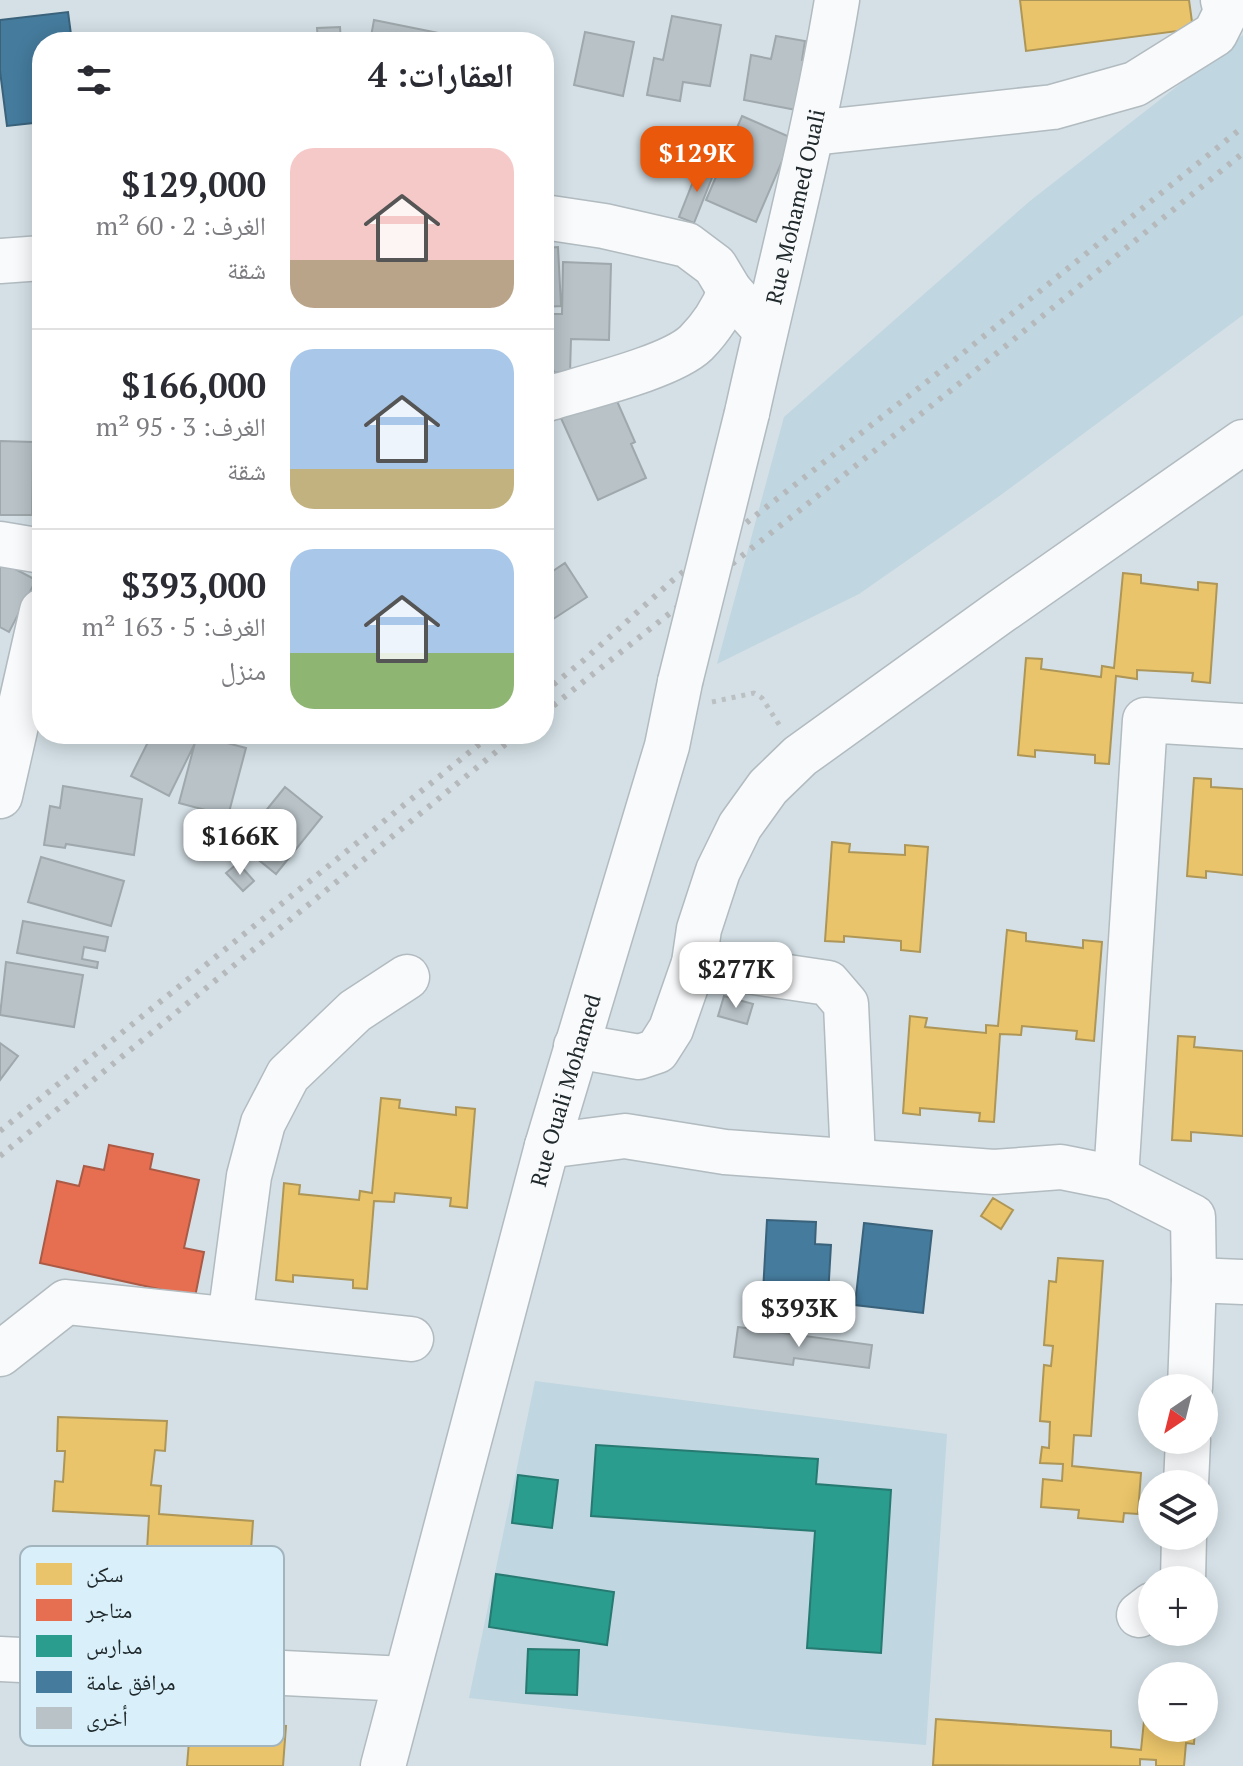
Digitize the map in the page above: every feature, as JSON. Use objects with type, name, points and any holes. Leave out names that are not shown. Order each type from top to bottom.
[{"type":"street","name":"Rue Mohamed Ouali","points":[[747,413],[764,329],[813,133],[837,0]]},
{"type":"street","points":[[813,133],[1053,107],[1135,84],[1215,34],[1226,12],[1223,0]]},
{"type":"street","points":[[554,218],[604,226],[687,245],[715,266],[730,291],[764,329]]},
{"type":"street","points":[[0,261],[32,259]]},
{"type":"street","points":[[554,397],[669,360],[695,344],[712,323],[730,291]]},
{"type":"street","name":"Rue Ouali Mohamed","points":[[383,1766],[547,1146],[667,746],[691,693],[747,413]]},
{"type":"street","points":[[576,1046],[639,1057],[657,1051],[671,1029],[694,963],[699,929],[718,871],[740,826],[768,787],[800,756],[1243,442]]},
{"type":"street","points":[[0,544],[32,549]]},
{"type":"street","points":[[0,796],[6,740],[32,647]]},
{"type":"street","points":[[1116,1178],[1145,720],[1243,726]]},
{"type":"street","points":[[694,963],[828,983],[846,1004],[853,1160]]},
{"type":"street","points":[[230,1319],[249,1176],[263,1123],[288,1075],[355,1011],[407,977]]},
{"type":"street","points":[[547,1146],[625,1136],[725,1152],[994,1172],[1061,1167],[1116,1178],[1193,1217],[1191,1374]]},
{"type":"street","points":[[1194,1280],[1243,1282]]},
{"type":"street","points":[[0,1354],[66,1302],[411,1339]]},
{"type":"street","points":[[0,1659],[20,1660]]},
{"type":"street","points":[[284,1673],[405,1679]]},
{"type":"path","points":[[691,693],[754,693],[762,698],[800,756]]},
{"type":"shaded area","points":[[1243,35],[1243,315],[998,497],[859,594],[717,664],[784,417],[1030,201]]},
{"type":"shaded area","points":[[535,1381],[947,1434],[926,1745],[815,1736],[469,1698]]},
{"type":"building: سكن","points":[[1020,0],[1189,0],[1193,29],[1026,51]]},
{"type":"building: سكن","points":[[1123,573],[1141,575],[1141,583],[1198,590],[1198,582],[1217,584],[1210,683],[1192,681],[1193,673],[1137,670],[1137,679],[1116,676],[1109,764],[1095,763],[1095,755],[1035,750],[1035,757],[1018,755],[1026,658],[1042,659],[1041,669],[1101,677],[1102,666],[1114,668]]},
{"type":"building: سكن","points":[[1194,778],[1211,779],[1211,787],[1243,789],[1243,875],[1206,871],[1206,878],[1187,876]]},
{"type":"building: سكن","points":[[832,842],[850,844],[849,852],[905,855],[905,845],[928,847],[920,952],[901,950],[901,941],[844,936],[844,942],[825,941]]},
{"type":"building: سكن","points":[[1007,930],[1026,933],[1026,941],[1083,948],[1083,940],[1102,942],[1094,1041],[1076,1039],[1077,1031],[1022,1026],[1021,1035],[1000,1034],[994,1122],[979,1121],[980,1113],[920,1108],[920,1115],[903,1113],[910,1016],[927,1018],[925,1027],[986,1033],[986,1025],[998,1026]]},
{"type":"building: سكن","points":[[1178,1036],[1195,1037],[1194,1047],[1243,1051],[1243,1136],[1191,1132],[1191,1141],[1172,1140]]},
{"type":"building: سكن","points":[[381,1098],[400,1100],[399,1108],[456,1115],[456,1107],[475,1109],[467,1208],[450,1206],[451,1198],[395,1193],[394,1202],[374,1201],[367,1289],[353,1288],[353,1280],[293,1275],[293,1282],[276,1280],[284,1183],[300,1185],[299,1194],[359,1200],[360,1191],[372,1193]]},
{"type":"building: سكن","points":[[993,1198],[1013,1210],[1001,1229],[981,1216]]},
{"type":"building: سكن","points":[[1058,1258],[1103,1261],[1091,1436],[1074,1435],[1072,1466],[1138,1473],[1138,1514],[1124,1513],[1123,1522],[1078,1518],[1079,1510],[1041,1507],[1043,1479],[1062,1481],[1063,1464],[1040,1463],[1042,1447],[1049,1448],[1050,1422],[1040,1421],[1044,1365],[1051,1366],[1053,1346],[1044,1345],[1049,1281],[1056,1282]]},
{"type":"building: سكن","points":[[58,1417],[167,1421],[165,1451],[155,1450],[151,1485],[161,1486],[159,1514],[253,1521],[251,1546],[147,1546],[149,1516],[53,1511],[55,1481],[63,1482],[65,1451],[57,1451]]},
{"type":"building: سكن","points":[[936,1719],[1111,1731],[1111,1747],[1141,1750],[1142,1742],[1194,1742],[1186,1743],[1184,1766],[1156,1766],[1156,1760],[1140,1759],[1140,1766],[933,1765]]},
{"type":"building: سكن","points":[[286,1726],[283,1766],[187,1766],[189,1746],[284,1746]]},
{"type":"building: متاجر","points":[[109,1145],[153,1154],[150,1169],[199,1180],[184,1248],[204,1252],[195,1297],[40,1263],[57,1181],[79,1186],[84,1166],[104,1170]]},
{"type":"building: مدارس","points":[[596,1445],[818,1459],[816,1484],[891,1490],[881,1653],[807,1648],[815,1531],[591,1516]]},
{"type":"building: مدارس","points":[[518,1475],[558,1480],[552,1528],[512,1523]]},
{"type":"building: مدارس","points":[[496,1574],[614,1592],[607,1645],[489,1627]]},
{"type":"building: مدارس","points":[[528,1649],[579,1650],[577,1695],[526,1693]]},
{"type":"building: مرافق عامة","points":[[68,12],[71,32],[32,32],[32,123],[7,126],[0,71],[0,20]]},
{"type":"building: مرافق عامة","points":[[767,1220],[816,1222],[815,1244],[831,1245],[828,1296],[763,1292]]},
{"type":"building: مرافق عامة","points":[[864,1223],[932,1231],[923,1313],[855,1305]]},
{"type":"building: أخرى","points":[[672,16],[721,25],[710,86],[683,82],[680,101],[647,95],[654,58],[663,60]]},
{"type":"building: أخرى","points":[[374,20],[433,32],[372,32]]},
{"type":"building: أخرى","points":[[340,27],[340,32],[317,32],[317,28]]},
{"type":"building: أخرى","points":[[585,32],[634,42],[623,96],[574,85]]},
{"type":"building: أخرى","points":[[776,36],[805,41],[802,60],[822,64],[812,113],[744,100],[751,55],[771,59]]},
{"type":"building: أخرى","points":[[742,116],[792,138],[756,222],[706,200]]},
{"type":"building: أخرى","points":[[700,164],[715,170],[694,223],[679,217]]},
{"type":"building: أخرى","points":[[554,247],[558,247],[561,306],[554,306]]},
{"type":"building: أخرى","points":[[563,262],[611,264],[609,340],[571,339],[570,373],[554,372],[554,314],[562,314]]},
{"type":"building: أخرى","points":[[613,392],[635,442],[631,444],[646,478],[598,500],[560,416]]},
{"type":"building: أخرى","points":[[0,441],[32,442],[32,515],[0,515]]},
{"type":"building: أخرى","points":[[0,561],[32,578],[32,588],[9,632],[0,627]]},
{"type":"building: أخرى","points":[[565,563],[587,597],[554,618],[554,570]]},
{"type":"building: أخرى","points":[[147,744],[195,744],[169,796],[131,776]]},
{"type":"building: أخرى","points":[[195,744],[231,744],[246,748],[228,816],[179,803]]},
{"type":"building: أخرى","points":[[63,786],[142,799],[134,855],[66,844],[65,848],[44,845],[50,806],[60,808]]},
{"type":"building: أخرى","points":[[285,787],[322,817],[276,874],[239,844]]},
{"type":"building: أخرى","points":[[41,857],[124,881],[111,926],[28,902]]},
{"type":"building: أخرى","points":[[238,863],[254,881],[243,891],[226,873]]},
{"type":"building: أخرى","points":[[23,921],[108,937],[105,951],[84,947],[82,959],[98,962],[97,968],[17,953]]},
{"type":"building: أخرى","points":[[6,962],[83,975],[74,1027],[0,1015]]},
{"type":"building: أخرى","points":[[724,996],[753,1004],[747,1024],[718,1016]]},
{"type":"building: أخرى","points":[[0,1043],[18,1056],[0,1080]]},
{"type":"building: أخرى","points":[[738,1327],[872,1345],[869,1368],[794,1358],[793,1365],[734,1357]]},
{"type":"railway","points":[[554,684],[673,580],[947,366],[1243,127]]},
{"type":"railway","points":[[554,705],[965,379],[1243,153]]},
{"type":"railway","points":[[0,1131],[480,744]]},
{"type":"railway","points":[[0,1156],[506,744]]}]
